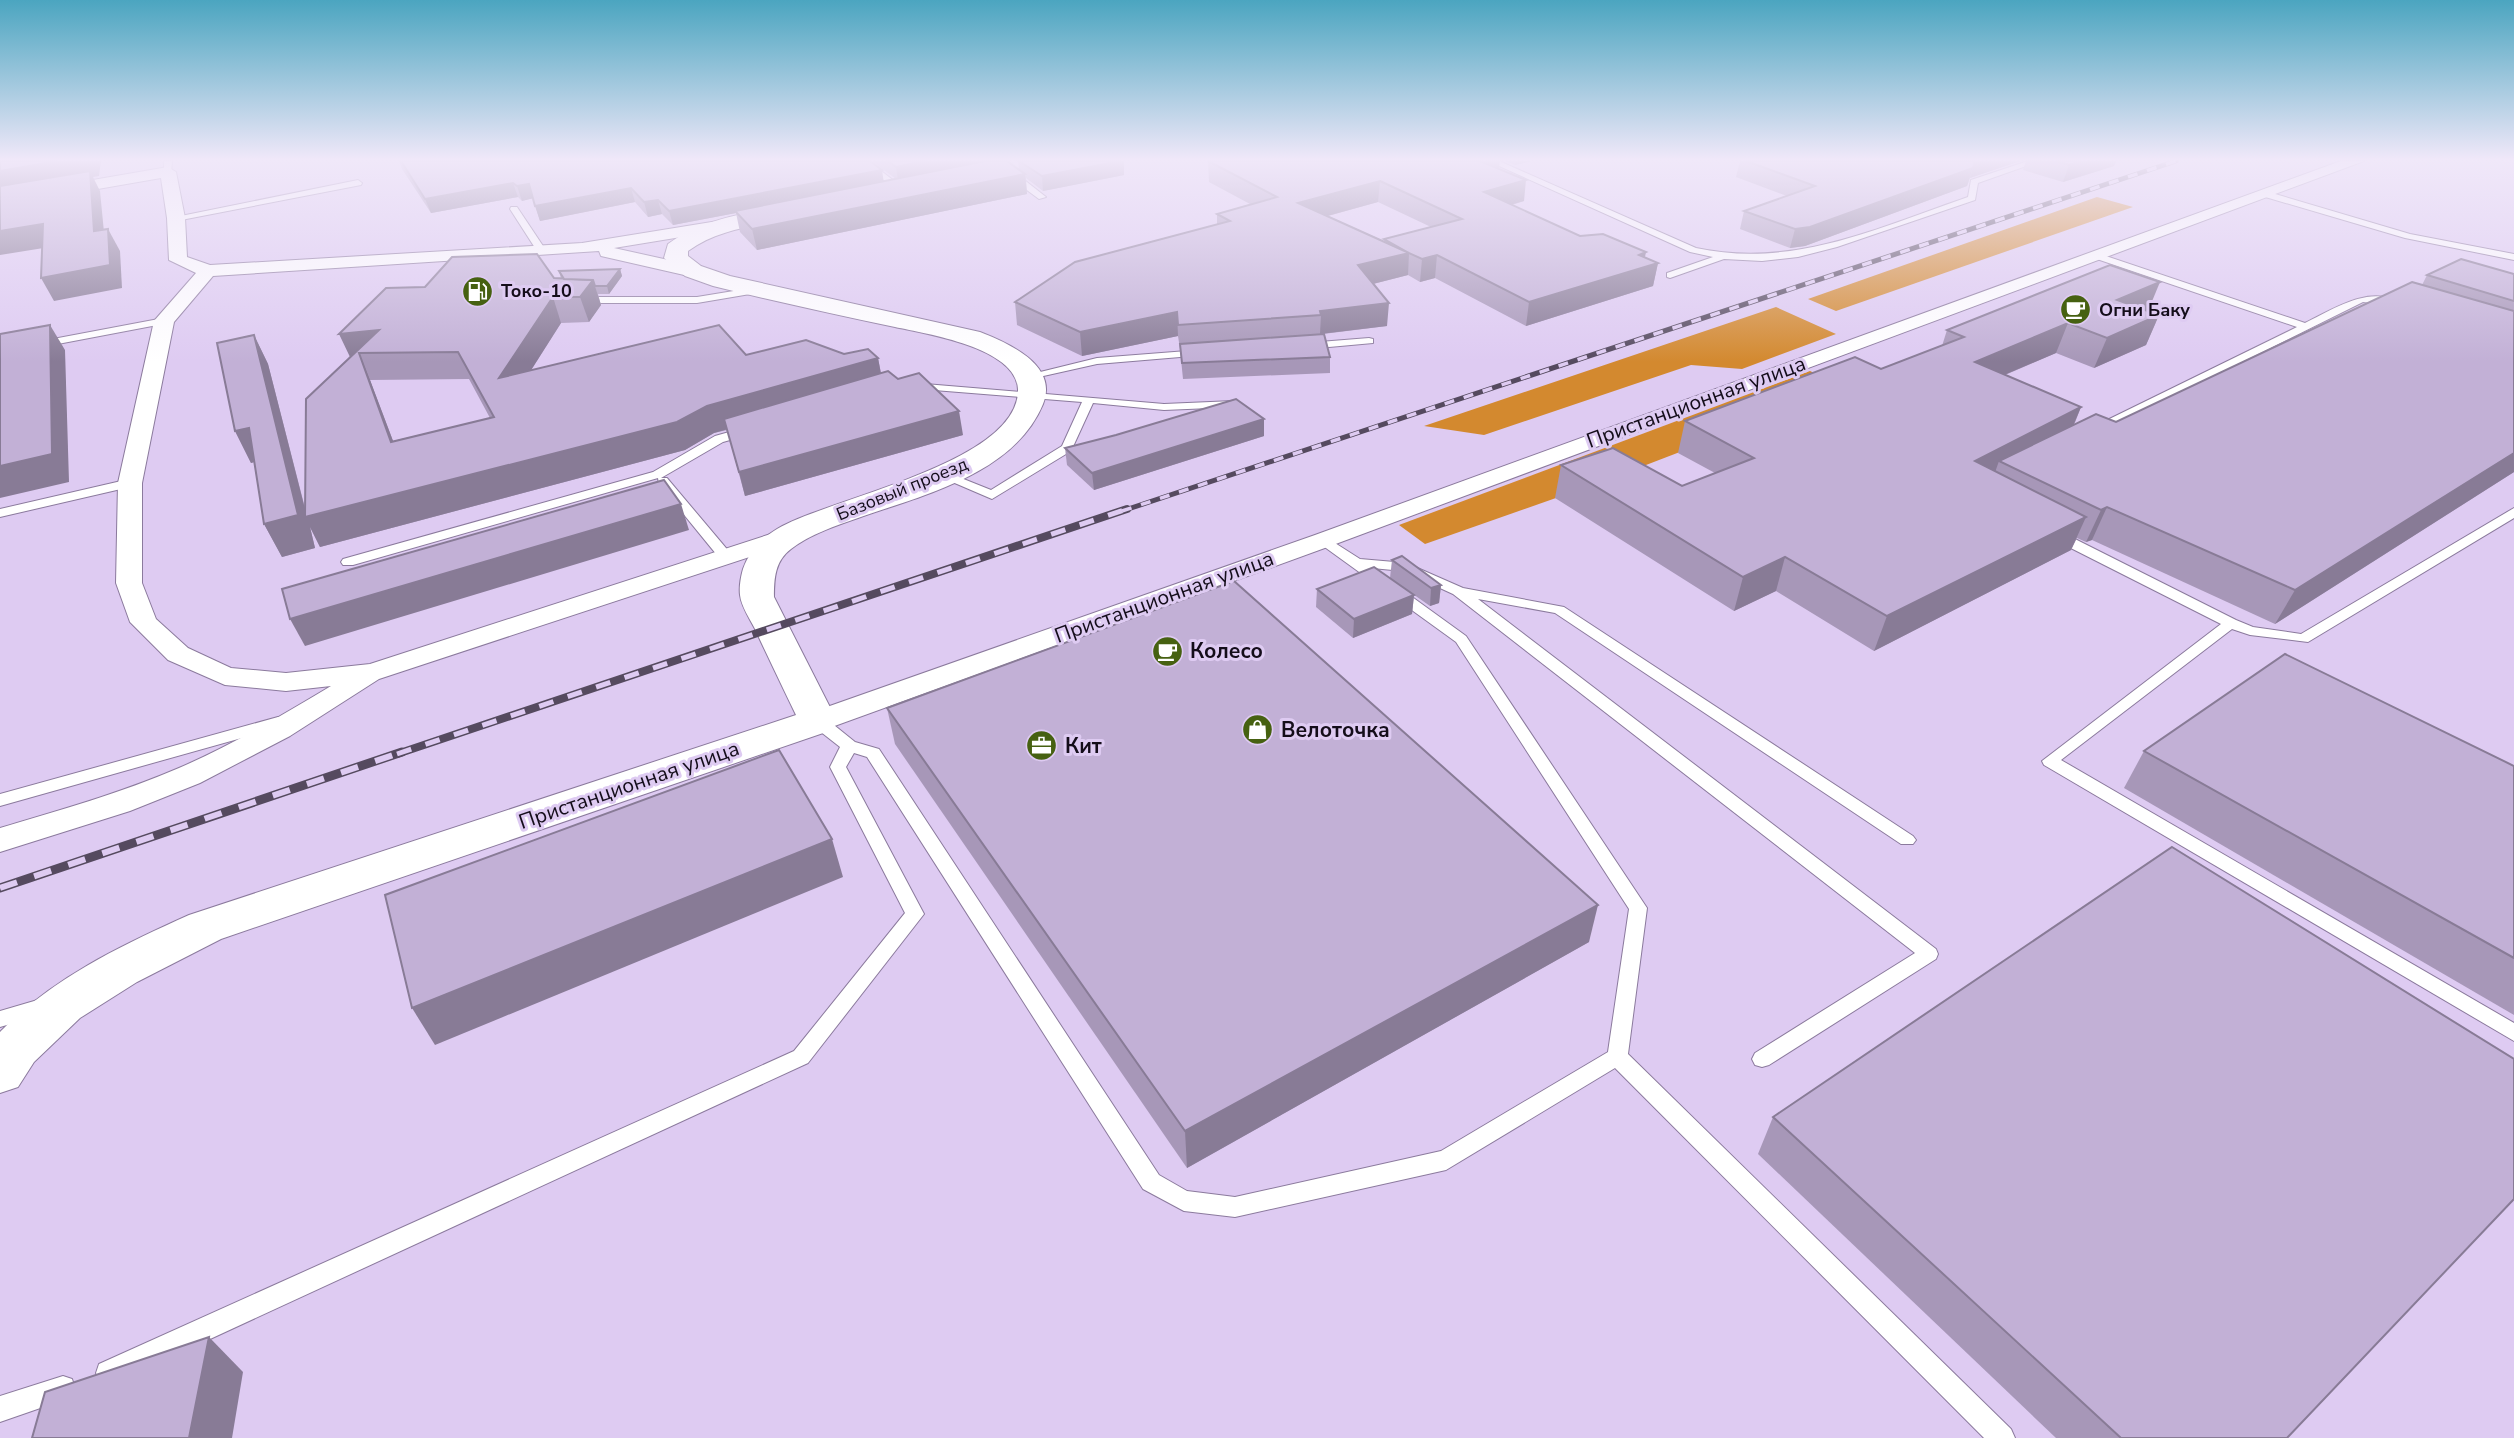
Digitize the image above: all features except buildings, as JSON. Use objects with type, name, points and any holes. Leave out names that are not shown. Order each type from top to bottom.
[{"type":"street","points":[[176,228],[178,260],[208,271],[506,256],[540,249],[582,248],[705,228]]},
{"type":"street","points":[[693,271],[680,264],[676,258],[676,249],[693,236],[715,228]]},
{"type":"street","name":"Пристанционная улица","points":[[0,1072],[5,1062],[42,1023],[73,997],[129,963],[205,927],[833,734],[1324,540],[1583,453],[2169,228]]},
{"type":"street","points":[[582,248],[693,271],[758,290],[976,339],[1020,362],[1031,387]]},
{"type":"street","points":[[208,271],[164,321],[130,483],[129,583],[144,622],[178,654],[225,676],[286,682],[373,672],[789,536]]},
{"type":"street","name":"Базовый проезд","points":[[757,574],[767,554],[789,536],[942,475],[984,455],[1009,436],[1023,418],[1031,387]]},
{"type":"street","points":[[726,557],[757,574],[757,597],[833,734]]},
{"type":"street","points":[[0,839],[179,780],[304,715],[373,672]]},
{"type":"lane","points":[[526,228],[540,249]]},
{"type":"lane","points":[[1650,228],[1720,258]]},
{"type":"lane","points":[[1670,275],[1720,258],[1798,256],[1882,228]]},
{"type":"lane","points":[[2380,228],[2514,257]]},
{"type":"lane","points":[[2094,255],[2306,327]]},
{"type":"lane","points":[[567,299],[697,300],[758,290]]},
{"type":"lane","points":[[2083,438],[2362,299],[2403,306]]},
{"type":"lane","points":[[0,352],[164,321]]},
{"type":"lane","points":[[1301,346],[1369,341]]},
{"type":"lane","points":[[1031,387],[1097,361],[1219,352]]},
{"type":"lane","points":[[902,386],[1031,387],[1089,399],[1164,407],[1234,404]]},
{"type":"lane","points":[[942,475],[992,495],[1067,448],[1089,399]]},
{"type":"lane","points":[[348,562],[657,475],[719,439],[759,427]]},
{"type":"lane","points":[[657,475],[726,557]]},
{"type":"lane","points":[[0,513],[130,483]]},
{"type":"lane","points":[[2046,530],[2231,623],[2250,631],[2303,639],[2514,512]]},
{"type":"lane","points":[[1324,540],[1461,639],[1638,908],[1617,1057]]},
{"type":"lane","points":[[1356,563],[1406,568],[1458,591],[1559,610],[1908,840]]},
{"type":"lane","points":[[1458,591],[1929,954],[1762,1059]]},
{"type":"lane","points":[[2231,623],[2050,761],[2514,1033]]},
{"type":"lane","points":[[0,800],[304,715]]},
{"type":"lane","points":[[833,734],[873,753],[1151,1182],[1184,1201],[1235,1207],[1446,1160],[1617,1057]]},
{"type":"lane","points":[[0,1409],[100,1377],[801,1057],[915,914],[838,767],[833,734]]},
{"type":"lane","points":[[0,1019],[73,997]]},
{"type":"lane","points":[[1617,1057],[2002,1438]]},
{"type":"shaded area","points":[[2009,228],[2073,228],[1836,311],[1808,299]]},
{"type":"shaded area","points":[[1776,307],[1836,334],[1742,369],[1691,365],[1484,435],[1424,426]]},
{"type":"shaded area","points":[[1810,371],[1846,388],[1607,480],[1425,544],[1399,525]]},
{"type":"railway","points":[[1122,511],[1974,228]]},
{"type":"railway","points":[[397,754],[1127,509]]},
{"type":"railway","points":[[0,888],[402,752]]},
{"type":"place","name":"Токо-10","points":[[478,291]]},
{"type":"place","name":"Огни Баку","points":[[2076,310]]},
{"type":"place","name":"Колесо","points":[[1167,651]]},
{"type":"place","name":"Велоточка","points":[[1258,730]]},
{"type":"place","name":"Кит","points":[[1042,746]]}]
